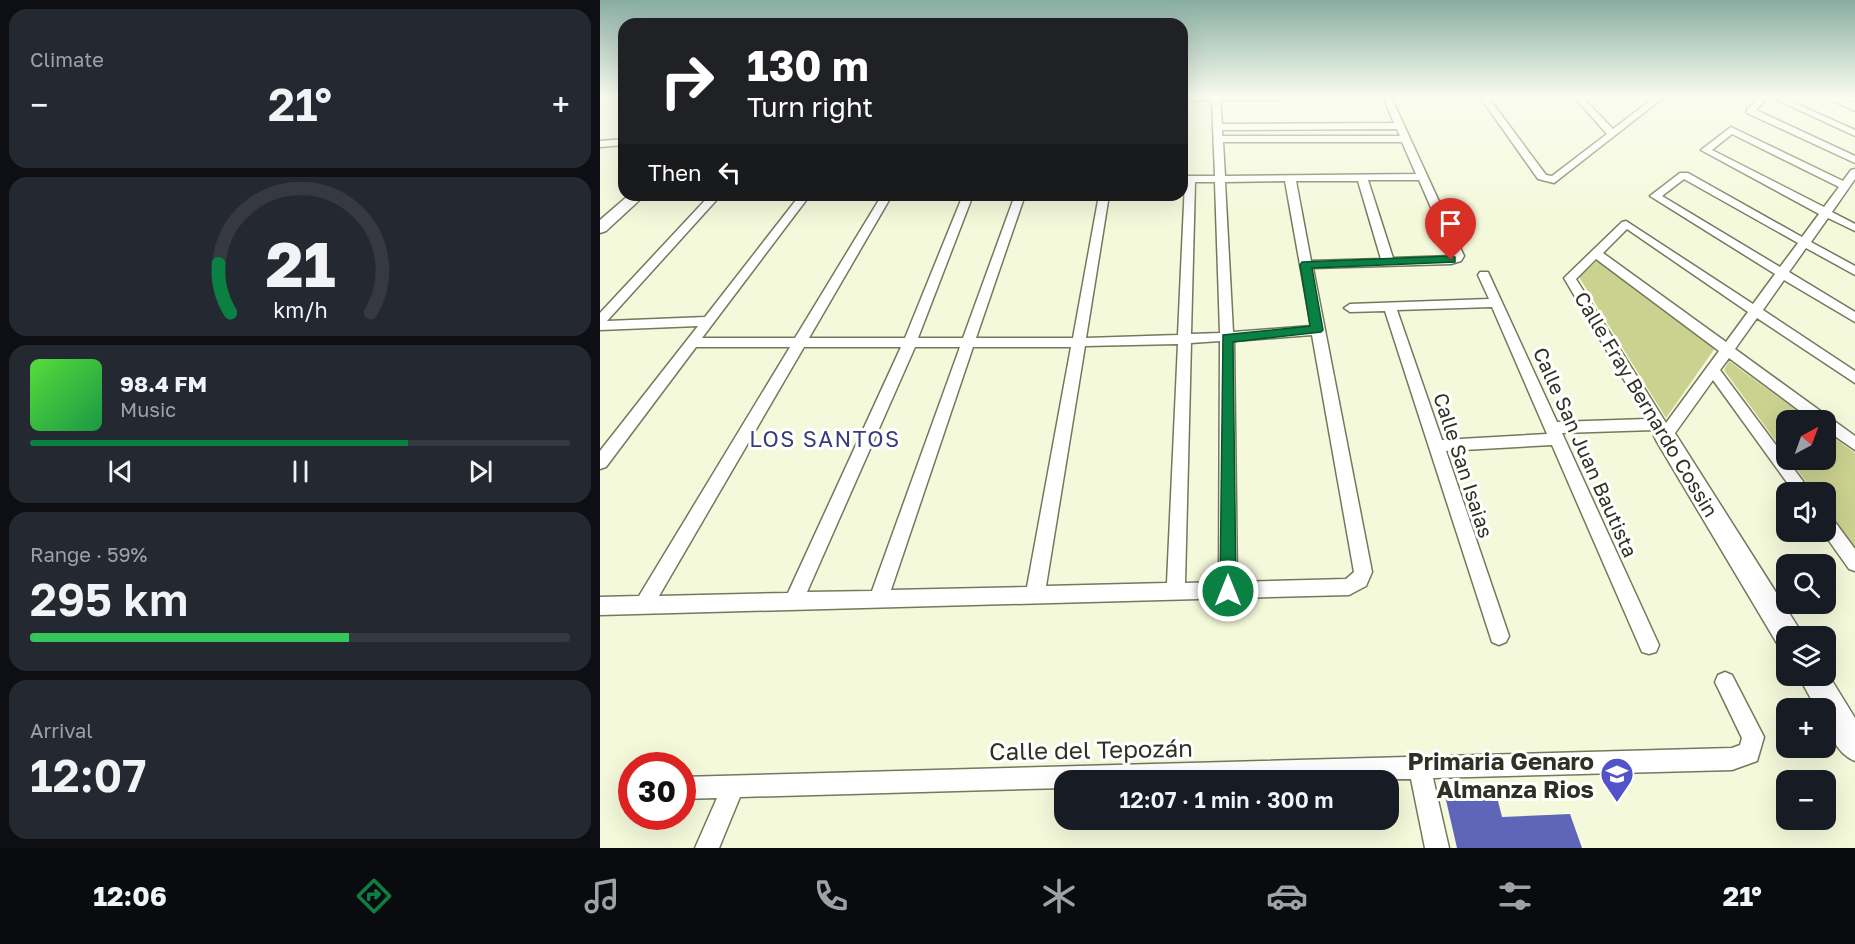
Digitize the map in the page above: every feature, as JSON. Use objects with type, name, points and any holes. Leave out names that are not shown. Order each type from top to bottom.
[{"type":"street","points":[[1218,137],[1227,338],[1228,591]]},
{"type":"street","points":[[1306,265],[1451,260],[1457,259],[1458,256],[1407,139],[1331,137]]},
{"type":"street","points":[[1513,137],[1542,177],[1548,180],[1554,180],[1607,137]]},
{"type":"street","points":[[1723,137],[1706,150],[1855,228]]},
{"type":"street","points":[[1744,137],[1845,186]]},
{"type":"street","points":[[1805,137],[1855,160]]},
{"type":"street","points":[[600,144],[618,142]]},
{"type":"street","points":[[1436,446],[1554,434],[1662,430],[1712,369],[1855,172]]},
{"type":"street","points":[[1855,271],[1684,175],[1655,196],[1855,318]]},
{"type":"street","points":[[1362,177],[1388,261]]},
{"type":"street","points":[[1188,179],[1424,177]]},
{"type":"street","points":[[600,606],[1176,593],[1349,586],[1360,580],[1363,572],[1290,178]]},
{"type":"street","points":[[600,228],[631,201]]},
{"type":"street","points":[[600,323],[711,201]]},
{"type":"street","points":[[600,463],[800,201]]},
{"type":"street","points":[[644,605],[883,201]]},
{"type":"street","points":[[793,602],[910,343],[966,201]]},
{"type":"street","points":[[878,600],[1018,201]]},
{"type":"street","points":[[1035,596],[1103,201]]},
{"type":"street","points":[[1176,593],[1185,339],[1186,201]]},
{"type":"street","name":"Calle Fray Bernardo Cossin","points":[[1754,310],[1626,224],[1570,278],[1782,626]]},
{"type":"street","points":[[1595,253],[1809,410]]},
{"type":"street","name":"Calle San Juan Bautista","points":[[1484,275],[1649,645]]},
{"type":"street","points":[[1350,308],[1496,303]]},
{"type":"street","name":"Calle San Isaias","points":[[1390,307],[1499,636]]},
{"type":"street","points":[[1754,310],[1855,378]]},
{"type":"street","points":[[600,323],[708,321]]},
{"type":"street","points":[[691,343],[1078,342],[1227,338],[1317,330]]},
{"type":"street","points":[[1712,369],[1796,482]]},
{"type":"street","points":[[1836,430],[1855,444]]},
{"type":"street","points":[[1836,536],[1855,562]]},
{"type":"street","name":"Calle del Tepozán","points":[[696,787],[1732,759],[1749,753],[1752,738],[1725,682]]},
{"type":"street","points":[[1819,686],[1855,746]]},
{"type":"street","points":[[1420,768],[1437,848]]},
{"type":"street","points":[[707,848],[734,786]]},
{"type":"green space","points":[[1598,260],[1715,348],[1666,418],[1579,277]]},
{"type":"green space","points":[[1729,361],[1796,410],[1776,410],[1776,441],[1724,370]]},
{"type":"green space","points":[[1836,439],[1855,453],[1855,548],[1836,522],[1836,482],[1806,482],[1797,470],[1836,470]]},
{"type":"building","points":[[1494,785],[1502,817],[1570,814],[1582,848],[1457,848],[1443,787]]},
{"type":"place","name":"Primaria Genaro Almanza Rios","points":[[1617,803]]},
{"type":"district","name":"LOS SANTOS","points":[[825,438]]},
{"type":"route","points":[[1228,591],[1227,338],[1317,330],[1306,265],[1451,260]]}]
